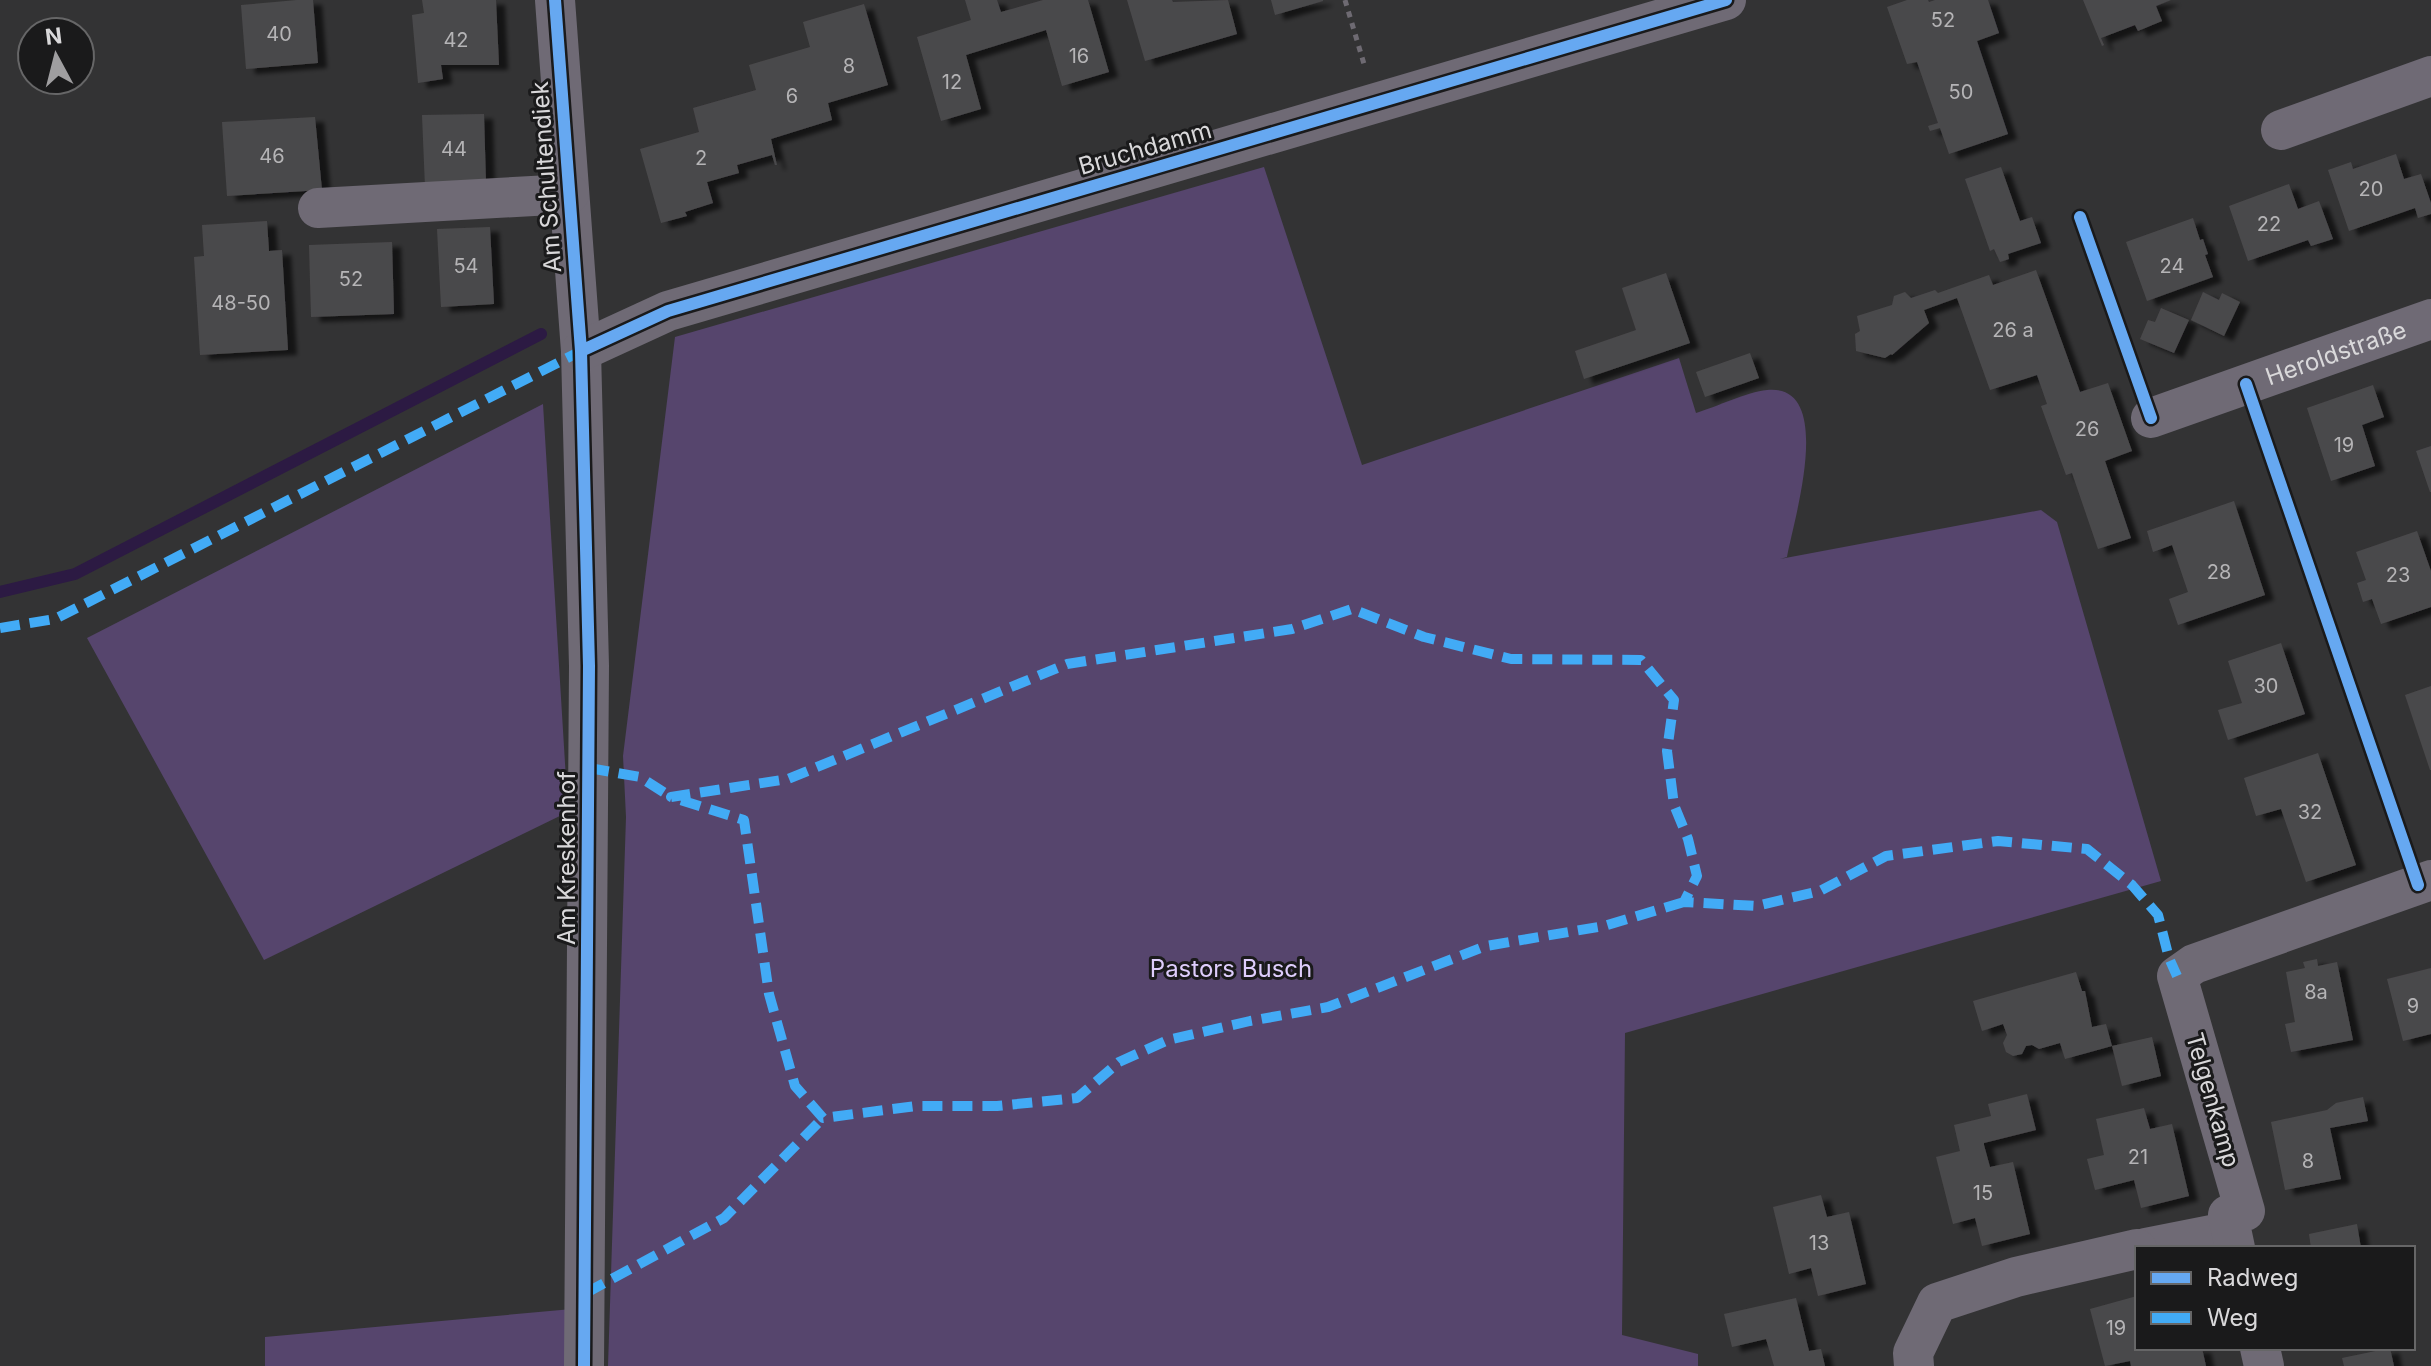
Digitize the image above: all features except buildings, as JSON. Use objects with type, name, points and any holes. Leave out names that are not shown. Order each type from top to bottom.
[{"type":"street","name":"Am Schultendiek","points":[[555,0],[581,351]]},
{"type":"street","name":"Bruchdamm","points":[[581,351],[668,311],[1726,0]]},
{"type":"street","points":[[2281,130],[2431,76]]},
{"type":"street","name":"Am Schultendiek","points":[[318,208],[569,194]]},
{"type":"street","name":"Heroldstraße","points":[[2151,418],[2431,319]]},
{"type":"street","name":"Am Kreskenhof","points":[[581,351],[589,666],[584,1366]]},
{"type":"street","name":"Telgenkamp","points":[[2155,1246],[2237,1230],[2177,976],[2194,964],[2424,883]]},
{"type":"street","points":[[1914,1366],[1913,1353],[1937,1303],[2016,1277],[2135,1249]]},
{"type":"path","points":[[1345,0],[1375,102]]},
{"type":"green space","name":"Pastors Busch","points":[[1264,167],[1362,465],[1679,358],[1696,413],[1767,390],[1788,394],[1800,408],[1806,431],[1806,458],[1787,557],[1780,559],[2041,510],[2057,522],[2161,881],[1625,1033],[1622,1335],[1698,1354],[1698,1366],[608,1366],[626,817],[623,756],[675,337]]},
{"type":"green space","points":[[543,404],[568,812],[264,960],[87,638]]},
{"type":"green space","points":[[572,1309],[570,1366],[265,1366],[265,1337]]},
{"type":"waterway","points":[[0,592],[75,574],[541,334]]},
{"type":"marked path","points":[[0,628],[55,619],[581,351]]},
{"type":"marked path","points":[[1684,902],[1604,926],[1486,946],[1328,1007],[1168,1040],[1119,1062],[1077,1098],[997,1106],[916,1106],[823,1118],[795,1086],[769,994],[744,820],[671,797],[788,779],[1067,664],[1292,629],[1352,609],[1424,637],[1511,659],[1641,660],[1674,700],[1667,751],[1674,805],[1688,839],[1697,876],[1684,902],[1756,906],[1820,891],[1886,856],[1998,841],[2087,849],[2132,885],[2158,915],[2177,976]]},
{"type":"marked path","points":[[589,768],[640,777],[671,797]]},
{"type":"marked path","points":[[586,1293],[724,1218],[823,1118]]},
{"type":"cycle path","points":[[555,0],[581,351],[589,666],[584,1366]]},
{"type":"cycle path","points":[[581,351],[668,311],[1726,0]]},
{"type":"cycle path","points":[[2080,217],[2151,418]]},
{"type":"cycle path","points":[[2246,384],[2418,885]]}]
